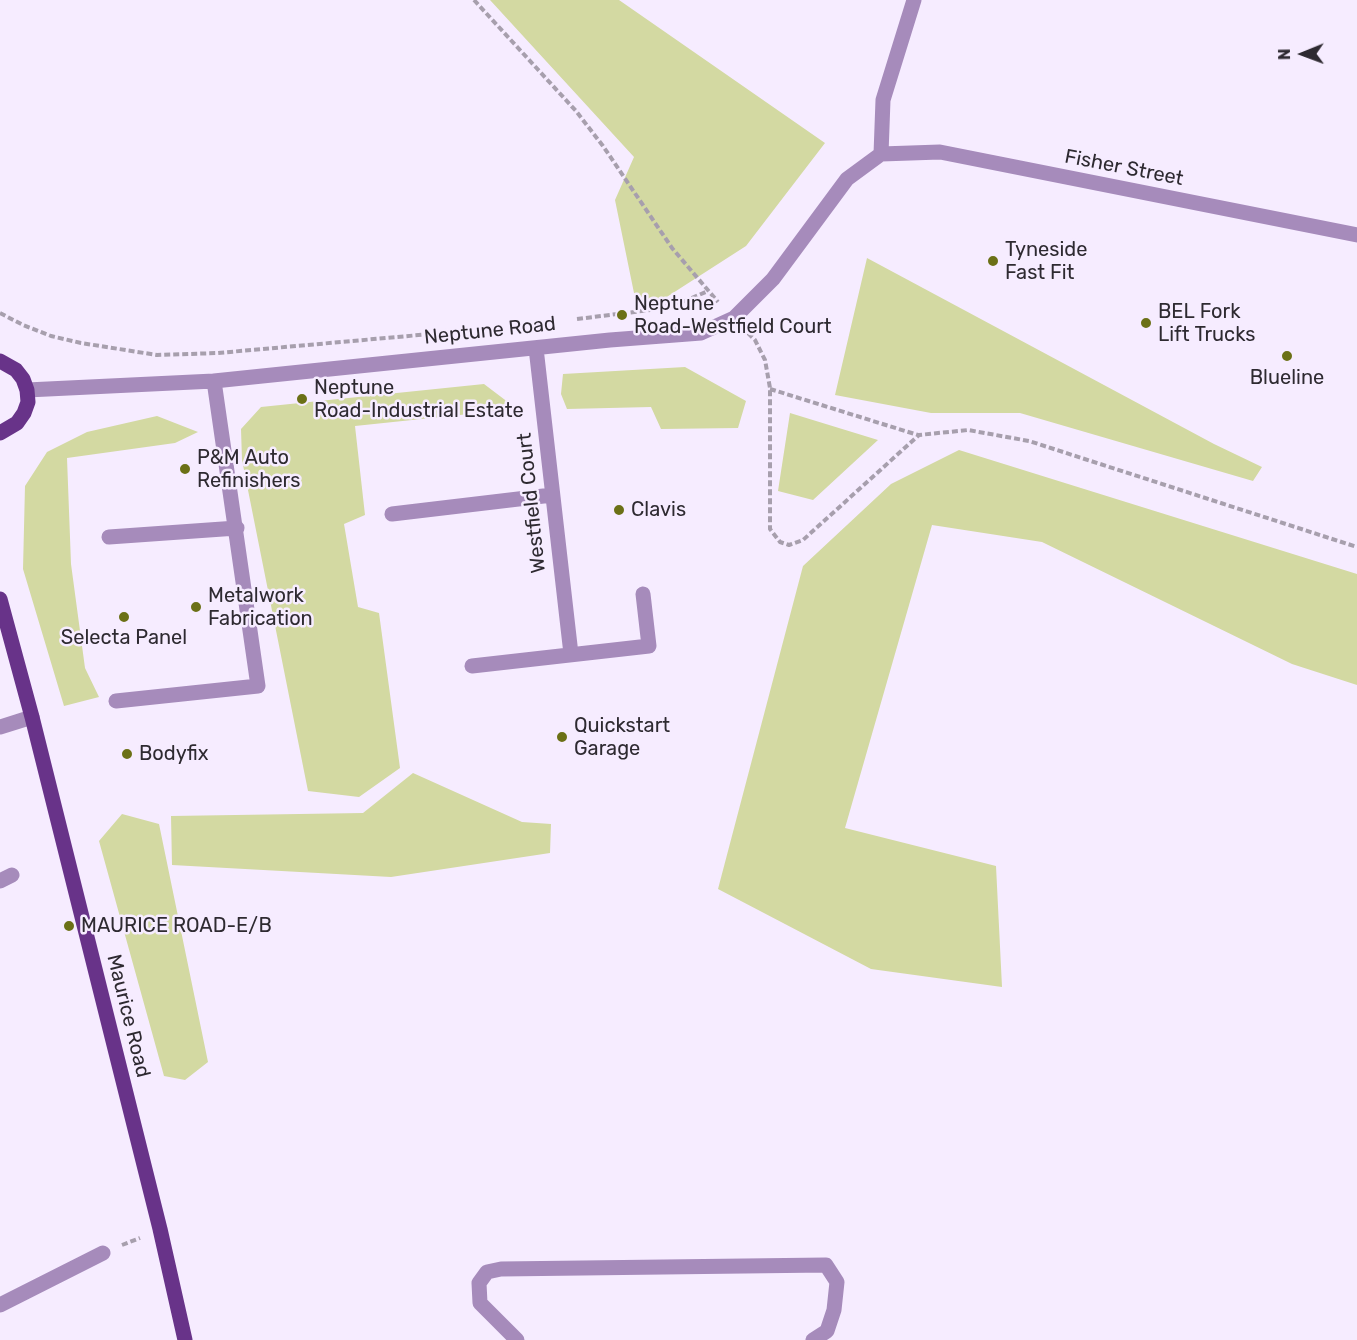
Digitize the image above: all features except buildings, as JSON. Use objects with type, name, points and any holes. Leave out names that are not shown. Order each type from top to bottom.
[{"type":"main road","points":[[0,361],[16,370],[23,379],[28,402],[17,423],[0,433]]},
{"type":"main road","name":"Maurice Road","points":[[0,599],[32,717],[160,1229],[185,1340]]},
{"type":"street","points":[[881,154],[883,100],[914,0]]},
{"type":"street","name":"Fisher Street","points":[[881,154],[940,152],[1357,235]]},
{"type":"street","name":"Neptune Road","points":[[27,390],[214,381],[701,333],[734,318],[773,279],[847,179],[881,154]]},
{"type":"street","name":"Westfield Court","points":[[536,348],[570,654]]},
{"type":"street","points":[[116,701],[258,686],[214,381]]},
{"type":"street","points":[[392,514],[552,495]]},
{"type":"street","points":[[109,537],[237,528]]},
{"type":"street","points":[[472,666],[649,646],[643,594]]},
{"type":"street","points":[[0,727],[32,717]]},
{"type":"street","points":[[0,1305],[103,1253]]},
{"type":"street","points":[[518,1340],[480,1303],[479,1283],[487,1272],[501,1269],[826,1266],[837,1282],[834,1310],[827,1331],[813,1340]]},
{"type":"path","points":[[474,0],[576,111],[603,146],[672,248],[708,291],[755,340],[765,360],[770,388],[770,530],[780,542],[789,545],[803,540],[919,435]]},
{"type":"path","points":[[568,320],[650,310],[685,301],[708,291]]},
{"type":"path","points":[[0,313],[51,336],[157,355],[218,353],[463,331]]},
{"type":"path","points":[[770,388],[919,435],[968,429],[1029,441],[1357,547]]},
{"type":"path","points":[[103,1253],[160,1229]]},
{"type":"green space","points":[[490,0],[619,0],[825,143],[746,246],[662,300],[646,302],[634,293],[615,200],[634,157]]},
{"type":"green space","points":[[867,258],[1214,444],[1262,467],[1253,481],[1020,413],[931,413],[835,395]]},
{"type":"green space","points":[[685,367],[746,401],[738,428],[661,429],[651,407],[567,409],[561,394],[563,374]]},
{"type":"green space","points":[[484,384],[517,409],[355,426],[365,515],[344,524],[358,607],[379,613],[400,768],[359,797],[308,791],[242,460],[241,429],[261,407]]},
{"type":"green space","points":[[790,413],[878,440],[813,500],[778,491]]},
{"type":"green space","points":[[157,416],[198,432],[175,443],[67,458],[71,564],[85,668],[99,697],[64,706],[23,569],[25,486],[47,452],[87,432]]},
{"type":"green space","points":[[959,450],[1357,574],[1357,685],[1292,664],[1042,542],[932,525],[845,828],[996,866],[1002,987],[871,969],[718,889],[803,566],[891,484]]},
{"type":"green space","points":[[413,773],[522,822],[551,824],[550,853],[391,877],[172,865],[171,816],[363,813]]},
{"type":"green space","points":[[122,814],[159,824],[208,1062],[185,1080],[164,1076],[99,841]]},
{"type":"place","name":"Tyneside Fast Fit","points":[[993,261]]},
{"type":"place","name":"Neptune Road-Westfield Court","points":[[622,315]]},
{"type":"place","name":"BEL Fork Lift Trucks","points":[[1146,323]]},
{"type":"place","name":"Blueline","points":[[1287,356]]},
{"type":"place","name":"Neptune Road-Industrial Estate","points":[[302,399]]},
{"type":"place","name":"P&M Auto Refinishers","points":[[185,469]]},
{"type":"place","name":"Clavis","points":[[619,510]]},
{"type":"place","name":"Metalwork Fabrication","points":[[196,607]]},
{"type":"place","name":"Selecta Panel","points":[[124,617]]},
{"type":"place","name":"Quickstart Garage","points":[[562,737]]},
{"type":"place","name":"Bodyfix","points":[[127,754]]},
{"type":"place","name":"MAURICE ROAD-E/B","points":[[69,926]]}]
